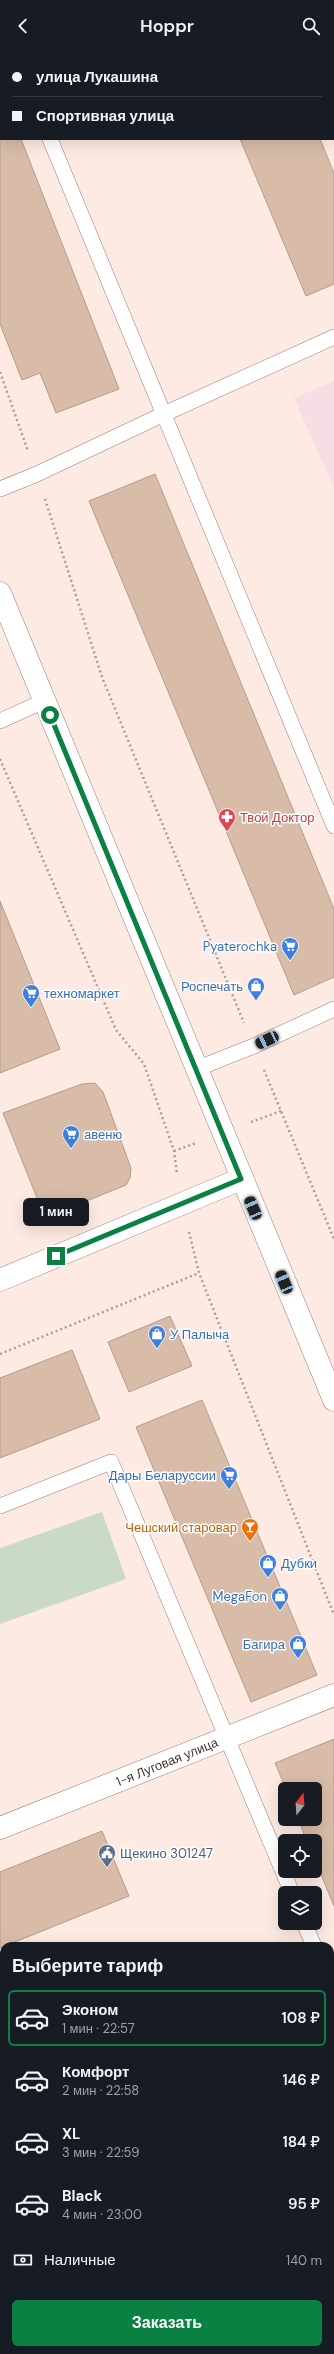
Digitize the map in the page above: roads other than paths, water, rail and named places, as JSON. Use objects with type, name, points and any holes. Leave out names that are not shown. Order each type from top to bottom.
[{"type":"main road","points":[[0,593],[241,1179],[334,1400]]},
{"type":"main road","points":[[0,1280],[241,1179]]},
{"type":"main road","name":"1-я Луговая улица","points":[[0,1828],[334,1695]]},
{"type":"lane","points":[[50,140],[334,826]]},
{"type":"lane","points":[[0,489],[37,474],[164,414],[334,338]]},
{"type":"lane","points":[[0,721],[44,701]]},
{"type":"lane","points":[[196,1069],[254,1046],[334,1009]]},
{"type":"lane","points":[[0,1506],[111,1462],[289,1886]]},
{"type":"lane","points":[[307,1930],[312,1942]]},
{"type":"place","name":"Твой Доктор","points":[[227,832]]},
{"type":"place","name":"Pyaterochka","points":[[290,961]]},
{"type":"place","name":"Роспечать","points":[[256,1001]]},
{"type":"place","name":"техномаркет","points":[[31,1008]]},
{"type":"place","name":"авеню","points":[[71,1149]]},
{"type":"place","name":"У Палыча","points":[[157,1349]]},
{"type":"place","name":"Дары Беларуссии","points":[[229,1490]]},
{"type":"place","name":"Чешский старовар","points":[[250,1542]]},
{"type":"place","name":"Дубки","points":[[268,1578]]},
{"type":"place","name":"MegaFon","points":[[280,1611]]},
{"type":"place","name":"Багира","points":[[298,1659]]},
{"type":"place","name":"Щекино 301247","points":[[107,1868]]}]
